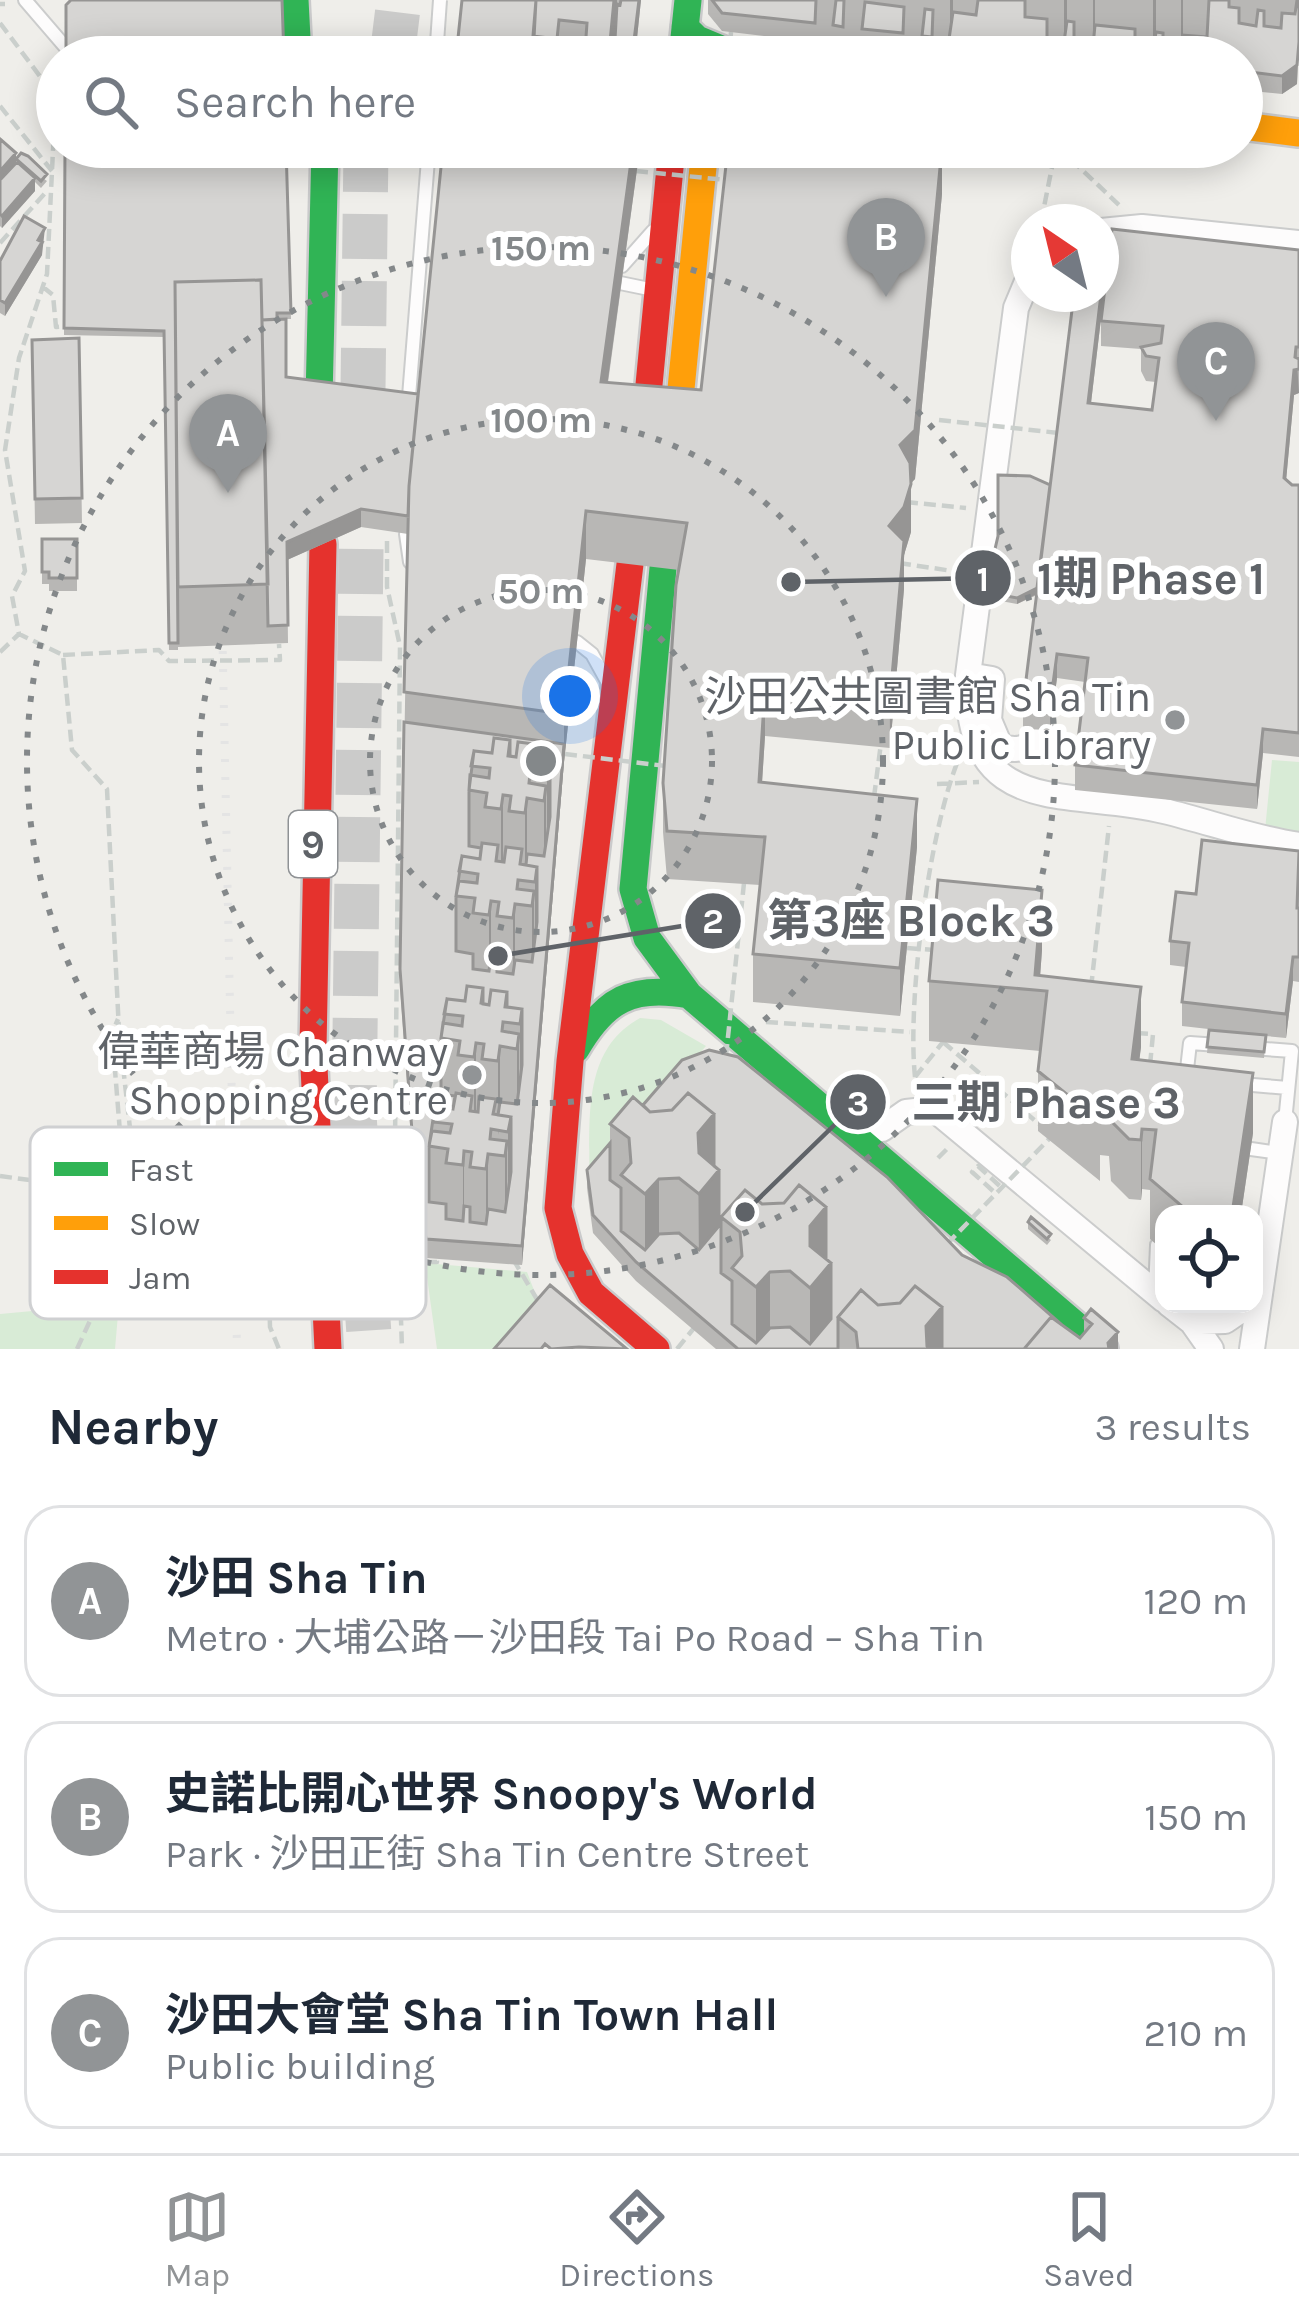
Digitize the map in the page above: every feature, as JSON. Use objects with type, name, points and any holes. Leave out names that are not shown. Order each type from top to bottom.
[{"type":"main road","points":[[295,0],[297,36]]},
{"type":"main road","points":[[1263,129],[1299,133]]},
{"type":"main road","points":[[309,168],[320,259]]},
{"type":"main road","points":[[320,398],[324,168]]},
{"type":"main road","points":[[644,434],[670,168]]},
{"type":"main road","points":[[676,436],[702,168]]},
{"type":"main road","name":"9","points":[[315,1127],[310,962],[323,544]]},
{"type":"main road","points":[[630,564],[570,1061],[561,1230],[591,1293],[656,1349]]},
{"type":"main road","points":[[663,568],[633,889],[647,938],[689,995],[1104,1349]]},
{"type":"main road","points":[[570,1061],[592,1022],[628,991],[653,988],[689,995]]},
{"type":"main road","name":"9","points":[[325,1319],[328,1349]]},
{"type":"street","points":[[1119,229],[1142,227],[1299,243]]},
{"type":"street","points":[[1016,312],[968,675],[972,728],[986,756],[1009,781],[1038,796],[1162,810],[1259,840],[1299,845]]},
{"type":"street","points":[[968,675],[992,679],[988,720],[1000,746],[1014,752],[1028,747],[1041,730]]},
{"type":"street","points":[[844,1127],[882,1129],[906,1112],[934,1109],[1155,1292]]},
{"type":"street","points":[[1252,1349],[1268,1265],[1285,1122]]},
{"type":"street","points":[[1263,1276],[1268,1265]]},
{"type":"street","points":[[1181,1313],[1211,1349]]},
{"type":"street","points":[[1192,1322],[1226,1321],[1236,1313]]},
{"type":"lane","points":[[25,0],[57,36]]},
{"type":"lane","points":[[437,36],[440,0]]},
{"type":"lane","points":[[78,32],[78,36]]},
{"type":"lane","points":[[408,411],[428,168]]},
{"type":"lane","points":[[622,266],[665,210]]},
{"type":"lane","points":[[422,254],[435,266]]},
{"type":"lane","points":[[620,283],[688,295]]},
{"type":"lane","points":[[406,534],[410,565]]},
{"type":"lane","points":[[577,642],[608,682],[613,708]]},
{"type":"lane","points":[[1206,1081],[1186,1079],[1190,1043],[1292,1051],[1285,1122]]},
{"type":"lane","points":[[1227,1083],[1288,1088]]},
{"type":"lane","points":[[1252,1149],[1281,1154]]},
{"type":"path","points":[[0,23],[36,71]]},
{"type":"path","points":[[0,106],[36,151]]},
{"type":"path","points":[[19,634],[12,596],[25,571],[4,450],[19,358],[43,287],[50,168]]},
{"type":"path","points":[[1045,204],[1053,168]]},
{"type":"path","points":[[1079,168],[1142,227]]},
{"type":"path","points":[[636,171],[729,181]]},
{"type":"path","points":[[0,243],[51,186]]},
{"type":"path","points":[[43,287],[53,296],[56,326],[73,326]]},
{"type":"path","points":[[939,420],[1070,434]]},
{"type":"path","points":[[906,502],[992,511]]},
{"type":"path","points":[[899,563],[983,575]]},
{"type":"path","points":[[387,570],[400,646],[394,1127]]},
{"type":"path","points":[[0,652],[19,634]]},
{"type":"path","points":[[19,634],[63,655],[159,650],[170,661],[280,660],[279,644]]},
{"type":"path","points":[[63,655],[72,750],[107,789],[119,1031],[130,1127]]},
{"type":"path","points":[[939,1252],[1052,1136],[943,1042],[915,1077],[913,1032],[934,848],[949,784],[972,728]]},
{"type":"path","points":[[874,804],[882,731]]},
{"type":"path","points":[[565,754],[669,766]]},
{"type":"path","points":[[937,784],[1009,781]]},
{"type":"path","points":[[1089,1005],[1111,804]]},
{"type":"path","points":[[725,1072],[744,883]]},
{"type":"path","points":[[890,946],[951,952]]},
{"type":"path","points":[[119,1016],[112,1033],[120,1127]]},
{"type":"path","points":[[760,1022],[913,1032]]},
{"type":"path","points":[[1131,1032],[1153,1034],[1149,1073]]},
{"type":"path","points":[[718,1048],[736,1063]]},
{"type":"path","points":[[992,1191],[972,1172],[978,1166],[1002,1188]]},
{"type":"path","points":[[0,1176],[30,1180]]},
{"type":"path","points":[[943,1237],[960,1251]]},
{"type":"path","points":[[426,1260],[437,1262],[430,1240]]},
{"type":"path","points":[[426,1249],[448,1250]]},
{"type":"path","points":[[497,1255],[511,1253],[544,1311]]},
{"type":"path","points":[[77,1349],[91,1319]]},
{"type":"path","points":[[270,1319],[278,1349]]},
{"type":"path","points":[[401,1319],[402,1349]]},
{"type":"path","points":[[677,1349],[694,1328]]},
{"type":"green space","points":[[1272,760],[1299,762],[1299,834],[1265,830]]},
{"type":"green space","points":[[640,1018],[661,1020],[706,1046],[589,1181],[590,1112],[598,1069],[621,1032]]},
{"type":"green space","points":[[426,1263],[527,1272],[540,1306],[501,1349],[437,1349]]},
{"type":"green space","points":[[30,1311],[30,1319],[118,1319],[115,1349],[0,1349],[0,1314]]},
{"type":"building","points":[[71,0],[282,0],[283,36],[66,36],[66,5]]},
{"type":"building","points":[[462,0],[536,0],[534,36],[458,36]]},
{"type":"building","points":[[536,0],[614,0],[611,36],[586,36],[587,23],[559,20],[557,36],[533,36]]},
{"type":"building","points":[[621,0],[639,0],[635,36],[615,36]]},
{"type":"building","points":[[712,0],[816,0],[815,23],[722,13]]},
{"type":"building","points":[[836,0],[844,0],[843,27],[833,25]]},
{"type":"building","points":[[978,0],[1025,0],[1025,17],[1047,19],[1047,36],[949,36],[953,12],[976,15]]},
{"type":"building","points":[[1209,0],[1229,0],[1229,7],[1239,8],[1239,23],[1256,26],[1258,10],[1264,11],[1264,26],[1281,28],[1282,13],[1295,14],[1299,0],[1297,65],[1282,76],[1263,74],[1263,36],[1207,36]]},
{"type":"building","points":[[865,2],[904,7],[903,33],[862,29]]},
{"type":"building","points":[[925,9],[933,10],[932,36],[922,36]]},
{"type":"building","points":[[1067,21],[1074,22],[1074,36],[1065,36]]},
{"type":"building","points":[[1095,25],[1135,29],[1135,36],[1094,36]]},
{"type":"building","points":[[0,139],[16,153],[0,171]]},
{"type":"building","points":[[21,153],[28,156],[47,174],[41,181],[16,159]]},
{"type":"building","points":[[17,162],[35,178],[2,216],[0,180]]},
{"type":"building","points":[[65,168],[287,168],[291,313],[262,320],[261,280],[175,282],[178,643],[169,643],[164,331],[64,328]]},
{"type":"building","points":[[441,168],[630,168],[601,382],[701,390],[726,168],[940,168],[915,430],[900,445],[910,463],[911,484],[904,507],[889,526],[904,541],[890,699],[765,687],[759,782],[917,799],[900,968],[753,954],[765,837],[667,831],[663,783],[676,585],[687,523],[586,511],[564,714],[404,692],[409,486]]},
{"type":"building","points":[[24,216],[45,228],[38,240],[42,242],[5,303],[0,300],[0,261]]},
{"type":"building","points":[[1119,230],[1299,250],[1299,347],[1295,357],[1299,369],[1294,370],[1284,478],[1299,485],[1299,733],[1263,729],[1257,785],[1075,765],[1088,658],[1057,654],[1050,706],[1023,704],[1072,312],[1099,312],[1088,403],[1152,410],[1159,358],[1146,356],[1141,347],[1161,343],[1163,326],[1101,321],[1102,312],[1119,312]]},
{"type":"building","points":[[261,280],[268,584],[178,587],[175,282]]},
{"type":"building","points":[[286,319],[286,377],[418,394],[408,516],[361,509],[287,542],[288,625],[268,626],[262,320]]},
{"type":"building","points":[[79,338],[82,498],[35,499],[32,340]]},
{"type":"building","points":[[998,475],[1030,476],[1050,485],[1037,588],[1017,598],[985,592],[998,536]]},
{"type":"building","points":[[42,539],[77,539],[77,578],[49,578],[49,572],[42,572]]},
{"type":"building","points":[[404,722],[564,744],[522,1246],[426,1239],[426,1127],[412,1127],[400,969]],"holes":[[[494,738],[510,740],[510,756],[516,757],[518,742],[534,744],[534,759],[550,761],[544,856],[527,854],[526,865],[537,867],[532,962],[515,960],[513,974],[497,972],[497,957],[491,956],[489,971],[473,969],[473,954],[456,951],[462,856],[480,859],[481,848],[469,846],[474,751],[492,753]],[[467,986],[483,988],[483,1004],[489,1005],[491,990],[507,992],[507,1007],[522,1009],[517,1104],[500,1102],[498,1115],[511,1117],[505,1212],[488,1209],[486,1224],[470,1222],[470,1207],[464,1206],[463,1221],[446,1219],[446,1204],[429,1202],[435,1106],[453,1109],[455,1096],[441,1094],[447,999],[465,1001]]]},
{"type":"building","points":[[494,738],[510,740],[508,756],[516,757],[518,742],[534,744],[532,759],[550,761],[547,776],[530,774],[529,783],[546,786],[544,801],[527,798],[525,813],[509,811],[511,796],[503,795],[501,809],[485,807],[487,793],[469,790],[470,775],[489,778],[490,768],[471,766],[474,751],[492,753]]},
{"type":"building","points":[[1202,840],[1299,851],[1299,957],[1293,957],[1286,1014],[1182,1002],[1189,943],[1170,941],[1176,892],[1196,894]]},
{"type":"building","points":[[482,843],[498,845],[496,861],[504,862],[506,847],[522,849],[520,864],[537,867],[535,882],[518,880],[517,889],[534,891],[532,906],[515,904],[513,918],[497,916],[499,902],[491,901],[489,915],[473,913],[475,898],[456,896],[459,881],[477,883],[478,874],[459,871],[462,856],[480,859]]},
{"type":"building","points":[[938,880],[1042,890],[1035,975],[1141,987],[1132,1059],[1253,1073],[1233,1205],[1180,1205],[1150,1179],[1156,1130],[1142,1129],[1141,1140],[1129,1139],[1111,1121],[1109,1096],[1098,1094],[1100,1121],[1038,1071],[1047,991],[929,981]]},
{"type":"building","points":[[467,986],[483,988],[481,1003],[489,1005],[491,990],[507,992],[505,1007],[522,1009],[520,1024],[503,1022],[502,1031],[519,1034],[517,1049],[500,1046],[498,1061],[482,1059],[484,1044],[476,1043],[474,1057],[458,1055],[460,1041],[441,1038],[443,1023],[462,1026],[463,1016],[444,1014],[447,999],[465,1001]]},
{"type":"building","points":[[1209,1030],[1266,1035],[1264,1052],[1207,1047]]},
{"type":"building","points":[[709,1050],[738,1057],[887,1177],[962,1255],[1007,1277],[1062,1325],[1051,1317],[1024,1349],[942,1349],[942,1307],[915,1286],[900,1303],[878,1305],[861,1290],[838,1317],[838,1349],[738,1349],[636,1262],[593,1215],[587,1170],[610,1143],[610,1180],[621,1188],[621,1231],[645,1250],[659,1234],[679,1233],[699,1250],[719,1226],[714,1114],[688,1093],[672,1110],[650,1112],[643,1105],[682,1060]],"holes":[[[799,1185],[826,1207],[831,1319],[810,1344],[790,1327],[770,1328],[756,1343],[732,1324],[732,1281],[721,1273],[721,1217],[745,1190],[762,1204],[784,1203]]]},
{"type":"building","points":[[456,1093],[472,1096],[470,1111],[478,1112],[479,1097],[496,1099],[493,1114],[511,1117],[508,1132],[491,1129],[490,1139],[507,1141],[505,1156],[488,1154],[486,1169],[470,1167],[472,1152],[464,1151],[463,1165],[446,1163],[448,1149],[429,1146],[432,1131],[450,1133],[452,1124],[433,1122],[435,1106],[453,1109]]},
{"type":"building","points":[[688,1093],[714,1114],[698,1133],[699,1153],[719,1170],[699,1194],[679,1178],[659,1179],[645,1194],[621,1175],[631,1163],[629,1138],[610,1124],[633,1097],[650,1112],[672,1110]]},
{"type":"building","points":[[799,1185],[826,1207],[810,1226],[810,1246],[831,1263],[810,1288],[790,1271],[770,1272],[756,1287],[732,1268],[742,1256],[740,1232],[721,1217],[745,1190],[762,1204],[784,1203]]},
{"type":"building","points":[[1031,1217],[1051,1234],[1047,1239],[1028,1222]]},
{"type":"building","points":[[550,1285],[627,1349],[551,1349],[545,1344],[541,1349],[494,1349]]},
{"type":"building","points":[[915,1286],[942,1307],[926,1326],[930,1349],[858,1349],[856,1332],[838,1317],[861,1290],[878,1305],[900,1303]]},
{"type":"building","points":[[1091,1309],[1118,1332],[1108,1343],[1109,1349],[1024,1349],[1051,1317],[1080,1338],[1092,1324],[1084,1318]]},
{"type":"tunnel","points":[[395,36],[399,0]]},
{"type":"tunnel","points":[[355,1127],[366,168]]},
{"type":"tunnel","points":[[368,1319],[370,1349]]},
{"type":"railway","points":[[222,615],[232,1127]]},
{"type":"railway","points":[[236,1319],[237,1349]]},
{"type":"traffic: fast","points":[[295,0],[297,36]]},
{"type":"traffic: fast","points":[[684,36],[688,0]]},
{"type":"traffic: fast","points":[[685,27],[694,36]]},
{"type":"traffic: fast","points":[[319,398],[324,168]]},
{"type":"traffic: fast","points":[[663,568],[633,889],[647,938],[689,995],[1104,1349]]},
{"type":"traffic: fast","points":[[576,1049],[598,1018],[622,1000],[651,992],[689,995]]},
{"type":"traffic: slow","points":[[1263,129],[1299,133]]},
{"type":"traffic: slow","points":[[677,429],[703,168]]},
{"type":"traffic: jam","points":[[645,426],[670,168]]},
{"type":"traffic: jam","points":[[317,1127],[313,1047],[323,544]]},
{"type":"traffic: jam","points":[[630,564],[570,1061],[558,1208],[570,1254],[591,1293],[656,1349]]},
{"type":"traffic: jam","points":[[327,1319],[328,1349]]},
{"type":"place","name":"史諾比開心世界 Snoopy's World","points":[[886,297]]},
{"type":"place","name":"沙田大會堂 Sha Tin Town Hall","points":[[1216,421]]},
{"type":"place","name":"沙田 Sha Tin","points":[[228,493]]},
{"type":"place","name":"1期 Phase 1","points":[[791,582]]},
{"type":"place","name":"沙田公共圖書館 Sha Tin Public Library","points":[[1175,720]]},
{"type":"place","name":"第3座 Block 3","points":[[498,956]]},
{"type":"place","name":"偉華商場 Chanway Shopping Centre","points":[[472,1075]]},
{"type":"place","name":"三期 Phase 3","points":[[745,1212]]}]
